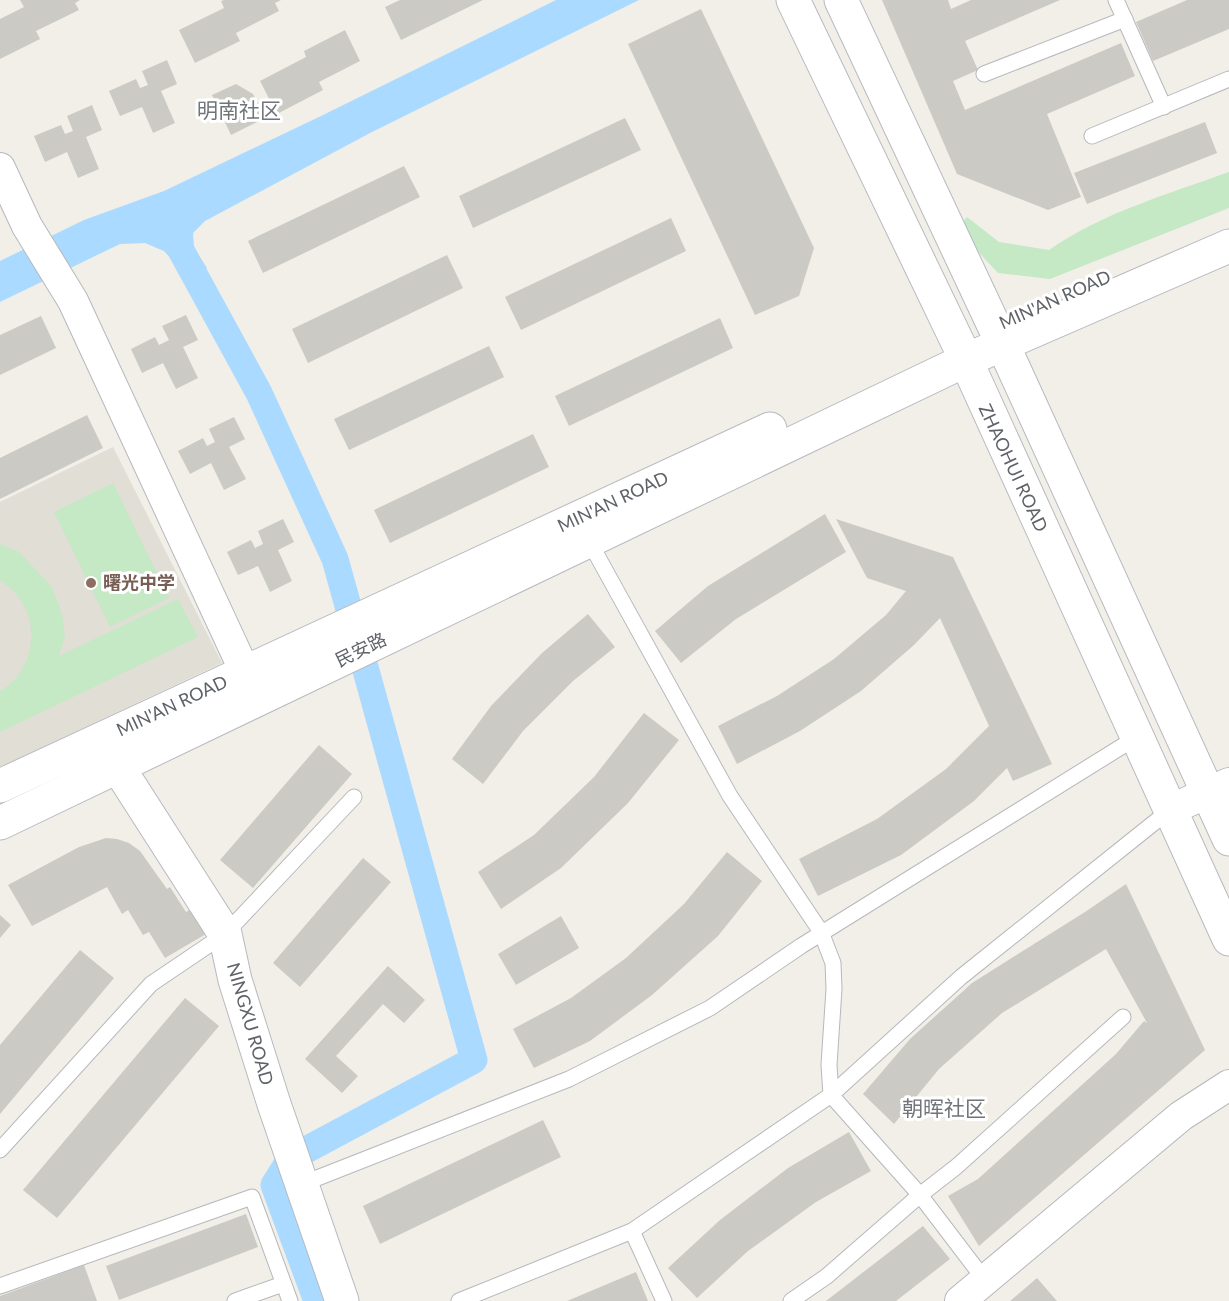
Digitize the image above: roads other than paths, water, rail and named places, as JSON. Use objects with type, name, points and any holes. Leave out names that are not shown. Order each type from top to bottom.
[{"type":"main road","name":"ZHAOHUI ROAD","points":[[793,0],[961,352],[1229,939]]},
{"type":"main road","points":[[841,0],[998,336],[1218,788],[1229,839]]},
{"type":"main road","name":"MIN'AN ROAD","points":[[998,336],[1229,223]]},
{"type":"main road","name":"MIN'AN ROAD","points":[[0,823],[118,767],[307,660],[407,612],[961,352],[1229,246]]},
{"type":"main road","name":"MIN'AN ROAD","points":[[407,612],[589,541],[961,352]]},
{"type":"main road","name":"MIN'AN ROAD","points":[[0,786],[245,672],[307,660]]},
{"type":"main road","name":"NINGXU ROAD","points":[[118,767],[225,934],[235,980],[274,1104],[342,1301]]},
{"type":"street","points":[[0,168],[27,225],[74,301],[245,672]]},
{"type":"street","points":[[1170,810],[1218,788]]},
{"type":"street","points":[[960,1301],[1181,1116],[1229,1085]]},
{"type":"lane","points":[[1117,0],[1164,107]]},
{"type":"lane","points":[[984,74],[1125,20]]},
{"type":"lane","points":[[1092,136],[1229,80]]},
{"type":"lane","points":[[589,541],[730,796],[821,932],[833,963],[834,988],[829,1065],[831,1095],[920,1195],[984,1280]]},
{"type":"lane","points":[[301,1179],[569,1079],[710,1008],[821,932],[1137,737]]},
{"type":"lane","points":[[0,1150],[151,984],[225,934],[354,797]]},
{"type":"lane","points":[[459,1301],[632,1231],[831,1095],[961,977],[1170,810]]},
{"type":"lane","points":[[790,1301],[827,1276],[920,1195],[956,1167],[1123,1017]]},
{"type":"lane","points":[[0,1286],[252,1197],[290,1301]]},
{"type":"lane","points":[[632,1231],[664,1301]]},
{"type":"lane","points":[[235,1301],[284,1284]]},
{"type":"water","points":[[556,0],[639,0],[372,132],[205,221],[193,233],[194,248],[207,268],[184,280],[175,263],[164,251],[145,243],[120,244],[0,302],[0,261],[84,220],[164,191]]},
{"type":"waterway","points":[[177,243],[259,393],[335,559],[474,1060],[291,1158],[274,1185],[317,1301]]},
{"type":"place","name":"曙光中学","points":[[91,583]]},
{"type":"district","name":"明南社区","points":[[239,111]]},
{"type":"district","name":"朝晖社区","points":[[944,1109]]}]
